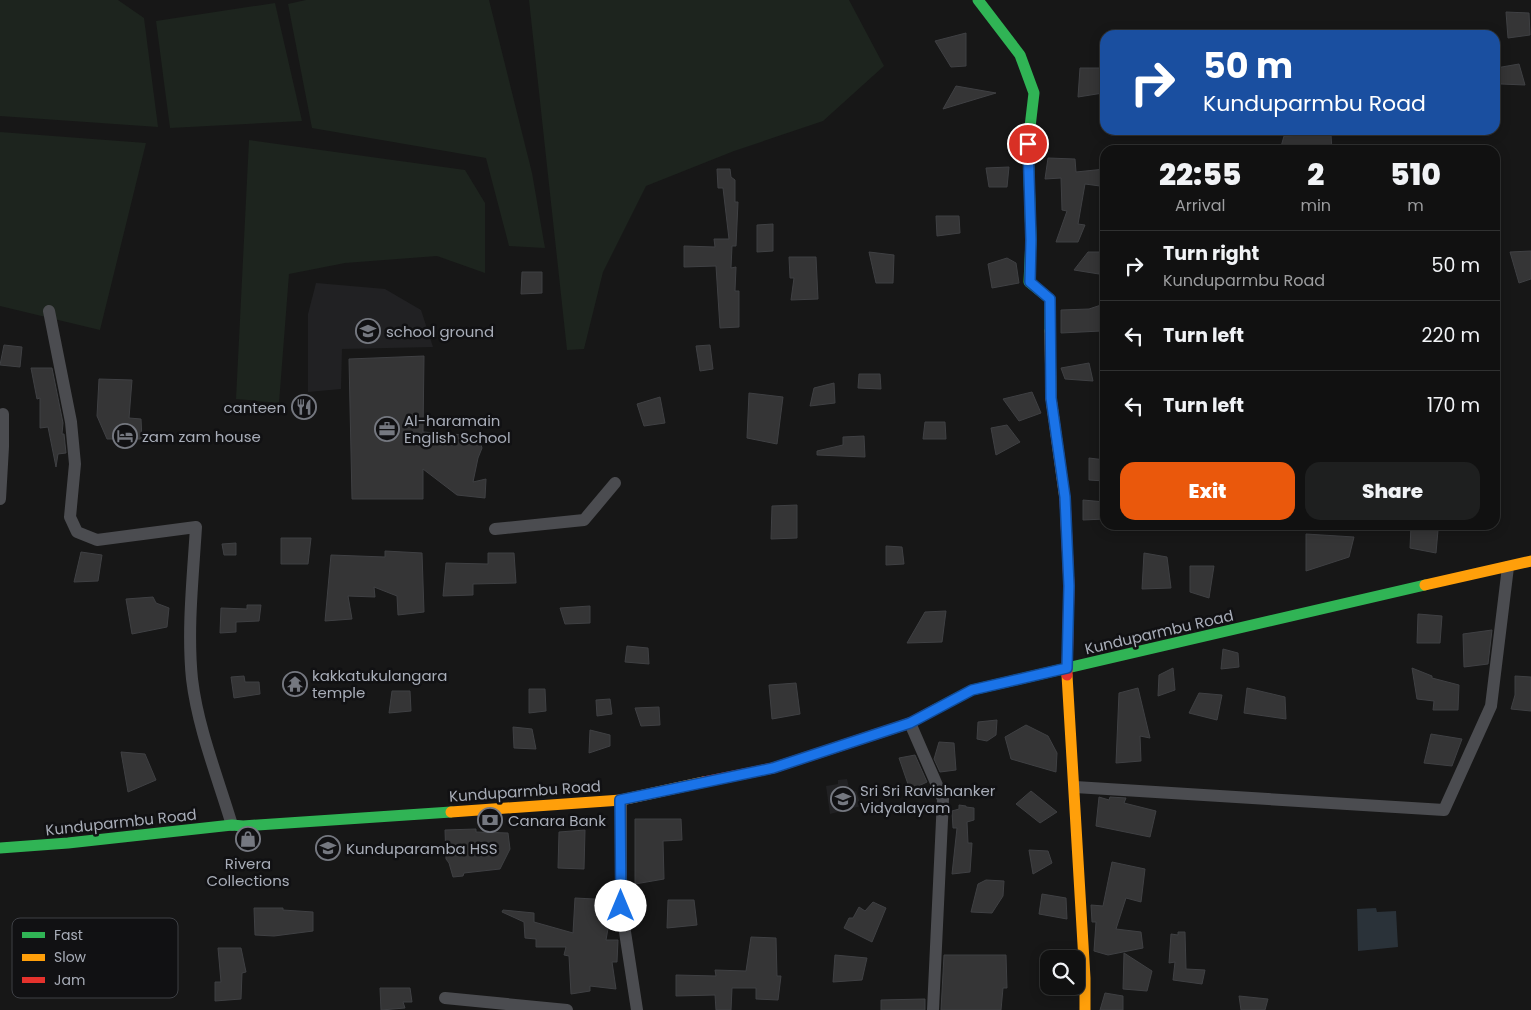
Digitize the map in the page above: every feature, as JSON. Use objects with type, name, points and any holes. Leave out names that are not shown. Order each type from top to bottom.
[{"type":"main road","points":[[978,0],[1020,56],[1034,93],[1028,144],[1031,240],[1030,282],[1050,299],[1051,398],[1065,497],[1069,586],[1067,668],[1085,978],[1085,1010]]},
{"type":"main road","name":"Kunduparmbu Road","points":[[0,848],[232,825],[252,826],[620,800],[773,768],[910,723],[972,690],[1531,561]]},
{"type":"street","points":[[49,311],[71,422],[75,464],[70,517],[77,532],[97,540],[196,527],[190,631],[192,678],[198,713],[232,825]]},
{"type":"street","points":[[0,499],[3,414]]},
{"type":"street","points":[[495,530],[584,520],[615,483]]},
{"type":"street","points":[[1074,787],[1444,810],[1491,706],[1508,567]]},
{"type":"street","points":[[910,723],[943,799],[933,1010]]},
{"type":"street","points":[[620,800],[621,906],[637,1010]]},
{"type":"street","points":[[446,998],[568,1010]]},
{"type":"shaded area","points":[[0,0],[118,0],[144,18],[158,127],[0,116]]},
{"type":"shaded area","points":[[306,0],[489,0],[532,173],[545,248],[509,246],[486,158],[312,128],[288,4]]},
{"type":"shaded area","points":[[529,0],[849,0],[884,66],[823,121],[734,151],[646,186],[603,272],[584,349],[567,350]]},
{"type":"shaded area","points":[[275,3],[302,121],[170,128],[156,21]]},
{"type":"shaded area","points":[[0,132],[146,143],[100,330],[0,306]]},
{"type":"shaded area","points":[[249,140],[465,170],[485,203],[485,273],[437,256],[345,263],[289,274],[279,403],[236,399]]},
{"type":"shaded area","name":"school ground","points":[[316,283],[385,289],[421,310],[433,347],[342,349],[341,389],[308,392],[308,314]]},
{"type":"shaded area","name":"Sri Sri Ravishanker Vidyalayam","points":[[847,779],[850,792],[856,791],[861,806],[830,814],[826,786],[838,784],[838,780]]},
{"type":"shaded area","name":"Kunduparamba HSS","points":[[321,838],[336,838],[336,857],[320,858]]},
{"type":"shaded area","points":[[1376,908],[1377,912],[1396,911],[1398,947],[1358,951],[1357,909]]},
{"type":"building","points":[[1506,12],[1529,13],[1530,35],[1508,38]]},
{"type":"building","points":[[966,33],[966,66],[951,67],[935,41]]},
{"type":"building","points":[[1519,64],[1525,85],[1501,84],[1500,67]]},
{"type":"building","points":[[1080,68],[1100,68],[1100,93],[1078,97]]},
{"type":"building","points":[[956,86],[996,93],[943,109]]},
{"type":"building","points":[[1331,135],[1332,145],[1281,145],[1284,136]]},
{"type":"building","points":[[1048,158],[1075,159],[1076,172],[1100,170],[1100,186],[1085,184],[1078,224],[1085,225],[1078,242],[1056,242],[1067,211],[1062,210],[1061,178],[1045,179]]},
{"type":"building","points":[[1009,167],[1007,187],[989,187],[986,168]]},
{"type":"building","points":[[717,169],[730,169],[731,177],[735,180],[735,202],[738,202],[736,246],[732,246],[731,268],[736,267],[735,291],[739,291],[739,327],[720,328],[716,266],[684,267],[684,246],[715,247],[714,239],[729,239],[723,188],[718,188]]},
{"type":"building","points":[[936,216],[959,216],[960,233],[937,236]]},
{"type":"building","points":[[773,224],[773,251],[757,252],[757,225]]},
{"type":"building","points":[[1531,251],[1531,279],[1519,283],[1510,252]]},
{"type":"building","points":[[869,252],[894,255],[893,283],[876,283]]},
{"type":"building","points":[[1088,252],[1100,252],[1099,274],[1074,270]]},
{"type":"building","points":[[789,257],[816,257],[818,299],[791,300],[794,278],[790,278]]},
{"type":"building","points":[[1007,258],[1016,263],[1019,283],[992,288],[988,264]]},
{"type":"building","points":[[522,272],[542,272],[542,293],[521,294]]},
{"type":"building","points":[[1100,305],[1100,331],[1061,333],[1061,310],[1089,309]]},
{"type":"building","points":[[4,345],[22,347],[20,367],[0,365]]},
{"type":"building","points":[[710,345],[713,369],[700,371],[696,346]]},
{"type":"building","name":"Al-haramain English School","points":[[424,356],[423,432],[478,436],[482,448],[473,482],[486,479],[485,498],[457,495],[423,469],[423,499],[352,499],[349,359]]},
{"type":"building","points":[[1089,363],[1093,381],[1065,379],[1061,368]]},
{"type":"building","points":[[31,368],[52,368],[63,423],[62,434],[64,434],[66,453],[58,454],[56,467],[48,427],[40,428],[40,398],[37,399]]},
{"type":"building","points":[[859,374],[880,374],[881,389],[858,388]]},
{"type":"building","points":[[99,379],[132,380],[129,418],[141,419],[142,439],[107,439],[97,416]]},
{"type":"building","points":[[834,383],[835,403],[810,406],[814,388]]},
{"type":"building","points":[[1032,392],[1041,413],[1019,421],[1003,399]]},
{"type":"building","points":[[749,393],[783,397],[777,444],[747,438]]},
{"type":"building","points":[[660,397],[665,423],[644,426],[637,404]]},
{"type":"building","points":[[925,422],[945,422],[946,439],[923,439]]},
{"type":"building","points":[[1007,425],[1020,442],[996,455],[991,428]]},
{"type":"building","points":[[864,436],[865,457],[817,455],[817,451],[843,445],[843,437]]},
{"type":"building","points":[[1089,458],[1100,459],[1100,481],[1089,480]]},
{"type":"building","points":[[1083,500],[1100,502],[1100,519],[1083,520]]},
{"type":"building","points":[[797,505],[797,538],[771,539],[772,506]]},
{"type":"building","points":[[1411,530],[1438,530],[1436,553],[1410,548]]},
{"type":"building","points":[[1306,534],[1354,537],[1349,557],[1306,571]]},
{"type":"building","points":[[281,538],[311,538],[308,564],[281,564]]},
{"type":"building","points":[[236,543],[236,555],[224,555],[222,544]]},
{"type":"building","points":[[886,546],[902,547],[904,564],[886,565]]},
{"type":"building","points":[[385,551],[422,553],[424,612],[398,615],[397,596],[374,587],[375,597],[348,596],[352,619],[325,621],[331,555],[385,557]]},
{"type":"building","points":[[81,552],[102,555],[98,581],[74,582]]},
{"type":"building","points":[[488,553],[514,553],[516,583],[473,584],[473,595],[443,596],[446,563],[488,564]]},
{"type":"building","points":[[1144,553],[1167,557],[1171,588],[1142,589]]},
{"type":"building","points":[[1190,566],[1214,566],[1209,598],[1190,592]]},
{"type":"building","points":[[153,597],[156,603],[169,608],[167,627],[132,634],[126,599]]},
{"type":"building","points":[[247,605],[261,605],[259,621],[236,622],[236,632],[220,633],[221,608],[247,609]]},
{"type":"building","points":[[590,606],[590,623],[565,624],[560,608]]},
{"type":"building","points":[[946,611],[942,642],[907,643],[925,612]]},
{"type":"building","points":[[1418,614],[1442,616],[1440,643],[1417,643]]},
{"type":"building","points":[[1492,630],[1488,664],[1464,667],[1463,634]]},
{"type":"building","points":[[627,646],[648,648],[649,664],[625,662]]},
{"type":"building","points":[[1223,649],[1238,653],[1239,667],[1221,669]]},
{"type":"building","points":[[1173,668],[1175,690],[1158,696],[1159,675]]},
{"type":"building","points":[[1412,668],[1432,676],[1432,678],[1459,685],[1458,710],[1433,710],[1434,701],[1417,699]]},
{"type":"building","points":[[244,676],[245,682],[259,682],[260,694],[234,698],[231,677]]},
{"type":"building","points":[[1515,676],[1531,677],[1531,711],[1511,709],[1515,695]]},
{"type":"building","points":[[796,683],[800,714],[772,719],[769,685]]},
{"type":"building","points":[[1138,688],[1150,738],[1140,736],[1141,761],[1116,763],[1119,693]]},
{"type":"building","points":[[1247,688],[1285,697],[1286,719],[1244,713]]},
{"type":"building","points":[[529,689],[545,689],[546,711],[529,713]]},
{"type":"building","points":[[392,691],[410,691],[411,711],[389,713]]},
{"type":"building","points":[[1199,693],[1222,695],[1217,720],[1189,713]]},
{"type":"building","points":[[610,699],[612,714],[597,716],[596,700]]},
{"type":"building","points":[[659,707],[660,725],[641,726],[635,708]]},
{"type":"building","points":[[997,720],[996,735],[987,741],[977,739],[978,722]]},
{"type":"building","points":[[1026,725],[1048,736],[1057,753],[1056,772],[1011,759],[1005,737]]},
{"type":"building","points":[[513,727],[532,729],[536,749],[514,748]]},
{"type":"building","points":[[590,730],[610,735],[610,746],[589,753]]},
{"type":"building","points":[[1431,734],[1462,739],[1452,766],[1424,763]]},
{"type":"building","points":[[939,742],[954,743],[956,770],[940,772],[934,759]]},
{"type":"building","points":[[121,752],[145,754],[156,780],[128,792]]},
{"type":"building","points":[[915,755],[927,782],[910,790],[899,758]]},
{"type":"building","points":[[1031,791],[1057,812],[1040,823],[1016,804]]},
{"type":"building","points":[[1099,797],[1109,800],[1110,797],[1126,798],[1124,803],[1156,811],[1150,837],[1096,826]]},
{"type":"building","points":[[959,805],[974,808],[974,820],[967,822],[968,843],[972,843],[970,872],[952,874],[957,828],[953,828],[952,811],[959,809]]},
{"type":"building","points":[[635,819],[681,819],[682,840],[663,841],[664,879],[635,884]]},
{"type":"building","points":[[476,829],[476,832],[508,833],[510,849],[500,869],[464,873],[463,876],[453,877],[446,859],[445,830]]},
{"type":"building","points":[[585,830],[584,869],[558,868],[559,832]]},
{"type":"building","points":[[1029,850],[1048,851],[1052,863],[1033,874]]},
{"type":"building","points":[[1112,862],[1145,869],[1141,902],[1126,898],[1116,929],[1141,932],[1143,948],[1108,955],[1094,951],[1096,922],[1092,922],[1091,905],[1103,906]]},
{"type":"building","points":[[986,880],[1004,881],[1003,896],[992,913],[971,912],[978,884]]},
{"type":"building","points":[[1042,894],[1066,898],[1067,919],[1039,914]]},
{"type":"building","points":[[575,898],[613,900],[606,940],[618,940],[617,962],[612,962],[616,989],[590,986],[590,991],[571,994],[569,956],[564,955],[566,947],[536,947],[536,939],[525,938],[524,922],[502,912],[503,910],[534,913],[534,922],[573,933]]},
{"type":"building","points":[[668,900],[694,900],[697,925],[667,928]]},
{"type":"building","points":[[873,902],[886,908],[872,942],[844,928],[849,918],[853,918],[859,907],[865,911]]},
{"type":"building","points":[[254,908],[283,908],[283,910],[313,912],[313,931],[274,936],[255,935]]},
{"type":"building","points":[[1178,932],[1185,932],[1186,969],[1205,970],[1202,984],[1173,980],[1175,962],[1169,963],[1171,934],[1178,935]]},
{"type":"building","points":[[751,937],[776,938],[777,976],[781,976],[778,1000],[756,999],[756,988],[732,988],[731,1010],[716,1010],[715,995],[676,996],[676,975],[716,976],[715,970],[746,971]]},
{"type":"building","points":[[218,948],[241,948],[246,972],[242,973],[241,999],[215,1001],[215,982],[221,982]]},
{"type":"building","points":[[1124,953],[1152,971],[1147,991],[1123,989]]},
{"type":"building","points":[[835,955],[867,958],[862,980],[833,982]]},
{"type":"building","points":[[944,955],[1006,955],[1007,988],[1003,988],[1001,1010],[941,1010]]},
{"type":"building","points":[[380,988],[410,988],[412,1002],[403,1002],[405,1008],[381,1010]]},
{"type":"building","points":[[1105,993],[1123,996],[1123,1010],[1100,1010]]},
{"type":"building","points":[[1239,996],[1268,999],[1265,1010],[1241,1010]]},
{"type":"building","points":[[925,999],[925,1010],[881,1010],[881,1000]]},
{"type":"traffic: fast","points":[[978,0],[1020,55],[1034,93],[1028,144],[1031,240],[1029,282],[1050,299],[1050,331]]},
{"type":"traffic: fast","points":[[936,709],[972,690],[1425,585]]},
{"type":"traffic: fast","points":[[0,848],[68,843],[232,825],[243,826],[451,812]]},
{"type":"traffic: slow","points":[[1050,331],[1051,398],[1065,499]]},
{"type":"traffic: slow","points":[[1425,585],[1531,561]]},
{"type":"traffic: slow","points":[[1067,675],[1085,978],[1085,1010]]},
{"type":"traffic: slow","points":[[451,812],[621,800],[704,782]]},
{"type":"traffic: jam","points":[[1065,499],[1069,586],[1067,675]]},
{"type":"traffic: jam","points":[[704,782],[773,768],[910,723],[936,709]]},
{"type":"place","name":"school ground","points":[[368,331]]},
{"type":"place","name":"canteen","points":[[304,407]]},
{"type":"place","name":"Al-haramain English School","points":[[387,429]]},
{"type":"place","name":"zam zam house","points":[[125,436]]},
{"type":"place","name":"kakkatukulangara temple","points":[[295,684]]},
{"type":"place","name":"Sri Sri Ravishanker Vidyalayam","points":[[843,799]]},
{"type":"place","name":"Canara Bank","points":[[490,820]]},
{"type":"place","name":"Rivera Collections","points":[[248,839]]},
{"type":"place","name":"Kunduparamba HSS","points":[[328,848]]},
{"type":"route","points":[[621,906],[620,800],[773,768],[910,723],[972,690],[1067,668],[1069,586],[1065,497],[1051,398],[1050,299],[1030,282],[1031,240],[1028,144]]}]
